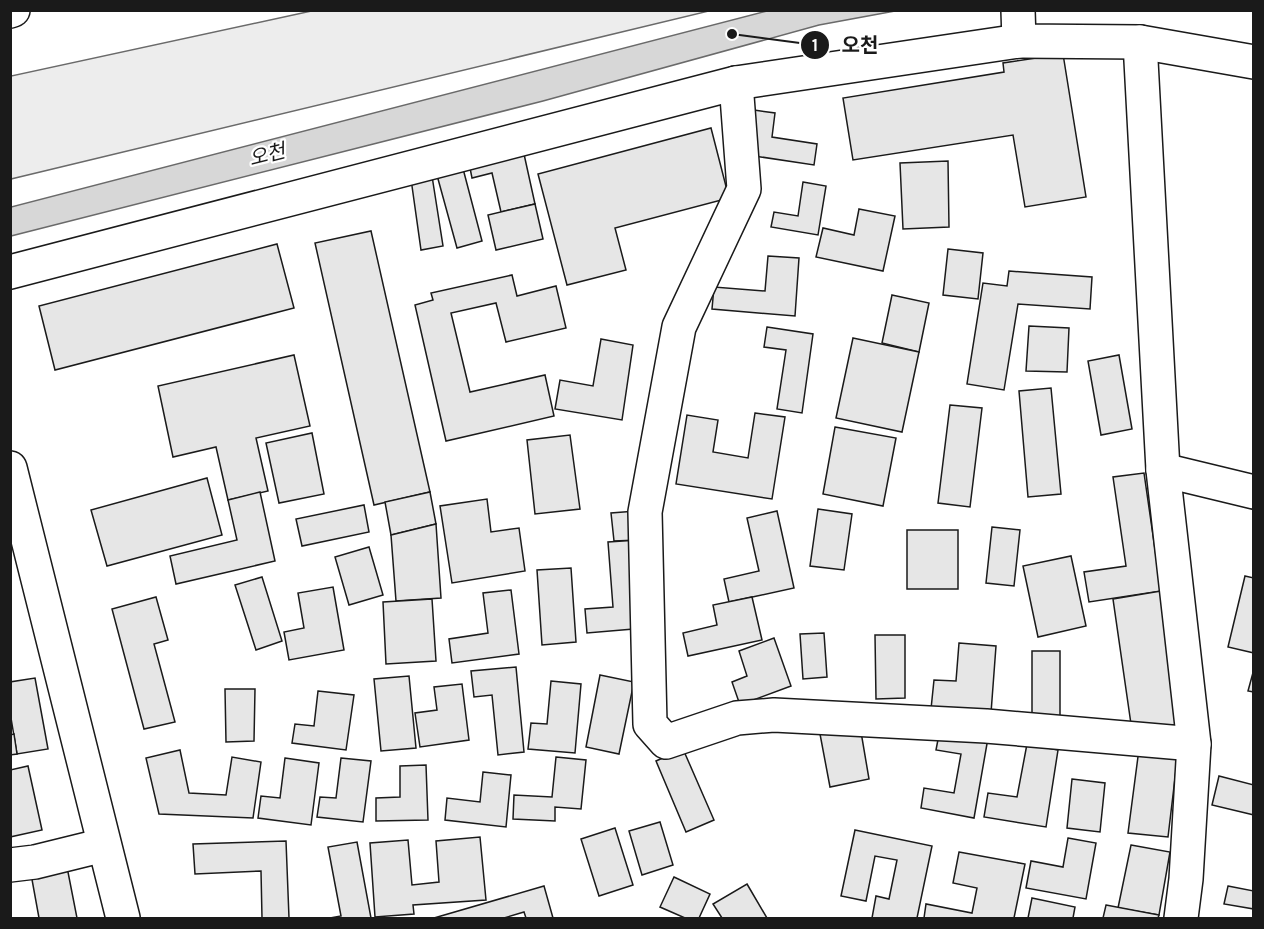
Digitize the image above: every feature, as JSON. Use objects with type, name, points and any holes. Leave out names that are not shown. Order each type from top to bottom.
[{"type":"street","points":[[10,272],[736,83],[1018,26],[1140,42],[1254,62]]},
{"type":"street","points":[[1140,42],[1163,470],[1194,744],[1186,879],[1180,918]]},
{"type":"street","points":[[736,83],[744,189],[679,327],[645,512],[650,724],[666,742],[737,718],[774,715],[986,726],[1194,744]]},
{"type":"street","points":[[10,468],[123,918]]},
{"type":"street","points":[[1163,470],[1254,492]]},
{"type":"street","points":[[10,865],[35,862],[104,845]]},
{"type":"shaded area","points":[[316,10],[709,11],[11,179],[11,76]]},
{"type":"water","points":[[771,10],[895,11],[819,25],[543,101],[11,236],[11,207]]},
{"type":"building","points":[[1063,54],[1086,197],[1025,207],[1013,135],[853,160],[843,98],[1004,72],[1003,63]]},
{"type":"building","points":[[754,110],[775,113],[772,137],[817,144],[814,165],[748,155]]},
{"type":"building","points":[[711,128],[729,198],[615,228],[626,270],[567,285],[538,174]]},
{"type":"building","points":[[522,145],[535,204],[501,212],[492,173],[472,178],[468,158]]},
{"type":"building","points":[[461,161],[482,241],[457,248],[435,168]]},
{"type":"building","points":[[948,161],[949,227],[903,229],[900,163]]},
{"type":"building","points":[[432,176],[443,246],[421,250],[411,179]]},
{"type":"building","points":[[803,182],[826,186],[818,235],[771,227],[774,212],[798,216]]},
{"type":"building","points":[[535,204],[543,239],[496,250],[488,215]]},
{"type":"building","points":[[859,209],[895,216],[883,271],[816,257],[823,228],[854,235]]},
{"type":"building","points":[[371,231],[430,492],[374,505],[315,243]]},
{"type":"building","points":[[277,244],[294,308],[55,370],[39,306]]},
{"type":"building","points":[[948,249],[983,253],[978,299],[943,295]]},
{"type":"building","points":[[768,256],[799,258],[795,316],[712,309],[714,287],[765,291]]},
{"type":"building","points":[[1009,271],[1092,277],[1090,309],[1018,304],[1004,390],[967,384],[983,283],[1007,286]]},
{"type":"building","points":[[512,275],[517,296],[556,286],[566,328],[506,342],[496,303],[451,313],[470,392],[545,375],[554,416],[446,441],[415,305],[433,300],[431,293]]},
{"type":"building","points":[[892,295],[929,303],[919,352],[882,343]]},
{"type":"building","points":[[1029,326],[1069,328],[1067,372],[1026,371]]},
{"type":"building","points":[[767,327],[813,334],[802,413],[777,409],[786,350],[764,347]]},
{"type":"building","points":[[853,338],[919,352],[902,432],[836,418]]},
{"type":"building","points":[[601,339],[633,345],[622,420],[555,409],[560,380],[593,386]]},
{"type":"building","points":[[294,355],[310,426],[256,438],[268,491],[228,500],[216,447],[173,457],[158,386]]},
{"type":"building","points":[[1119,355],[1132,429],[1101,435],[1088,361]]},
{"type":"building","points":[[1051,388],[1061,494],[1028,497],[1019,391]]},
{"type":"building","points":[[950,405],[982,408],[970,507],[938,503]]},
{"type":"building","points":[[755,413],[785,417],[772,499],[676,484],[687,415],[718,420],[713,452],[748,458]]},
{"type":"building","points":[[835,427],[896,438],[883,506],[823,494]]},
{"type":"building","points":[[312,433],[324,494],[279,503],[266,443]]},
{"type":"building","points":[[570,435],[580,509],[535,514],[527,440]]},
{"type":"building","points":[[1144,473],[1161,591],[1089,602],[1084,572],[1126,566],[1113,477]]},
{"type":"building","points":[[207,478],[222,535],[107,566],[91,510]]},
{"type":"building","points":[[260,492],[275,561],[176,584],[170,556],[237,540],[228,500]]},
{"type":"building","points":[[430,492],[436,524],[391,535],[385,502]]},
{"type":"building","points":[[487,499],[491,532],[519,528],[525,571],[452,583],[440,506]]},
{"type":"building","points":[[364,505],[369,532],[302,546],[296,519]]},
{"type":"building","points":[[818,509],[852,514],[844,570],[810,566]]},
{"type":"building","points":[[636,511],[638,540],[614,541],[611,513]]},
{"type":"building","points":[[777,511],[794,588],[729,602],[724,579],[759,571],[747,518]]},
{"type":"building","points":[[436,524],[441,598],[396,601],[391,535]]},
{"type":"building","points":[[992,527],[1020,530],[1014,586],[986,583]]},
{"type":"building","points":[[907,530],[958,530],[958,589],[907,589]]},
{"type":"building","points":[[638,540],[645,628],[587,633],[585,609],[613,607],[608,542]]},
{"type":"building","points":[[369,547],[383,595],[349,605],[335,557]]},
{"type":"building","points":[[1071,556],[1086,626],[1038,637],[1023,566]]},
{"type":"building","points":[[571,568],[576,642],[542,645],[537,570]]},
{"type":"building","points":[[1245,576],[1254,578],[1254,653],[1228,647]]},
{"type":"building","points":[[262,577],[282,641],[256,650],[235,585]]},
{"type":"building","points":[[333,587],[344,650],[289,660],[284,632],[304,628],[298,593]]},
{"type":"building","points":[[511,590],[519,654],[452,663],[449,639],[488,633],[483,593]]},
{"type":"building","points":[[1161,591],[1181,724],[1132,731],[1113,599]]},
{"type":"building","points":[[156,597],[168,640],[154,644],[175,722],[144,729],[112,609]]},
{"type":"building","points":[[752,597],[762,640],[688,656],[683,633],[717,625],[713,605]]},
{"type":"building","points":[[432,599],[436,661],[386,664],[383,602]]},
{"type":"building","points":[[824,633],[827,677],[803,679],[800,634]]},
{"type":"building","points":[[875,635],[905,635],[905,698],[876,699]]},
{"type":"building","points":[[774,638],[791,686],[740,705],[732,682],[747,676],[739,651]]},
{"type":"building","points":[[959,643],[996,646],[991,713],[931,709],[934,680],[956,681]]},
{"type":"building","points":[[1032,651],[1060,651],[1060,716],[1032,717]]},
{"type":"building","points":[[516,667],[524,752],[498,755],[492,695],[474,697],[471,671]]},
{"type":"building","points":[[1254,669],[1254,692],[1248,691]]},
{"type":"building","points":[[600,675],[634,682],[619,754],[586,747]]},
{"type":"building","points":[[409,676],[416,748],[381,751],[374,679]]},
{"type":"building","points":[[35,678],[48,749],[17,754],[10,712],[10,682]]},
{"type":"building","points":[[551,681],[581,684],[575,753],[528,749],[531,723],[547,724]]},
{"type":"building","points":[[462,684],[469,740],[420,747],[415,713],[437,710],[434,687]]},
{"type":"building","points":[[225,689],[255,689],[254,741],[226,742]]},
{"type":"building","points":[[318,691],[354,695],[346,750],[292,743],[295,724],[314,726]]},
{"type":"building","points":[[860,726],[869,779],[830,787],[820,734]]},
{"type":"building","points":[[940,729],[988,738],[974,818],[921,808],[924,788],[954,793],[961,754],[936,750]]},
{"type":"building","points":[[14,734],[17,754],[10,755],[10,735]]},
{"type":"building","points":[[1027,744],[1058,750],[1046,827],[984,817],[988,793],[1017,797]]},
{"type":"building","points":[[683,749],[714,820],[686,832],[656,761]]},
{"type":"building","points":[[1139,749],[1178,753],[1168,837],[1128,833]]},
{"type":"building","points":[[180,750],[189,793],[226,795],[232,757],[261,762],[253,818],[159,814],[146,758]]},
{"type":"building","points":[[556,757],[586,760],[581,809],[555,807],[555,821],[513,819],[514,795],[552,797]]},
{"type":"building","points":[[285,758],[319,763],[311,825],[258,818],[261,796],[280,798]]},
{"type":"building","points":[[341,758],[371,761],[363,822],[317,817],[320,797],[336,798]]},
{"type":"building","points":[[426,765],[428,820],[376,821],[376,798],[400,797],[400,766]]},
{"type":"building","points":[[28,766],[42,830],[10,837],[10,770]]},
{"type":"building","points":[[483,772],[511,775],[506,827],[445,820],[447,798],[480,802]]},
{"type":"building","points":[[1219,776],[1254,785],[1254,815],[1212,805]]},
{"type":"building","points":[[1072,779],[1105,783],[1100,832],[1067,828]]},
{"type":"building","points":[[660,822],[673,865],[642,875],[629,831]]},
{"type":"building","points":[[615,828],[633,885],[599,896],[581,839]]},
{"type":"building","points":[[855,830],[932,846],[917,918],[872,918],[876,896],[889,899],[897,860],[875,856],[866,901],[841,896]]},
{"type":"building","points":[[480,837],[486,900],[413,905],[414,914],[375,917],[370,843],[408,840],[412,885],[439,882],[436,841]]},
{"type":"building","points":[[1068,838],[1096,843],[1086,899],[1026,888],[1031,861],[1063,867]]},
{"type":"building","points":[[286,841],[289,918],[262,918],[261,871],[195,874],[193,844]]},
{"type":"building","points":[[357,842],[371,918],[330,918],[341,916],[328,847]]},
{"type":"building","points":[[1131,845],[1170,852],[1159,915],[1118,908]]},
{"type":"building","points":[[959,852],[1025,864],[1014,918],[924,918],[926,904],[972,913],[977,888],[953,883]]},
{"type":"building","points":[[67,867],[77,918],[39,918],[31,874]]},
{"type":"building","points":[[674,877],[710,894],[699,918],[685,918],[660,907]]},
{"type":"building","points":[[747,884],[767,918],[722,918],[713,904]]},
{"type":"building","points":[[544,886],[553,918],[526,918],[524,912],[504,918],[434,918]]},
{"type":"building","points":[[1228,886],[1254,891],[1254,909],[1224,904]]},
{"type":"building","points":[[1032,898],[1075,907],[1073,918],[1028,918]]},
{"type":"building","points":[[1106,905],[1159,915],[1158,918],[1103,918]]},
{"type":"place","name":"오천","points":[[732,34]]}]
